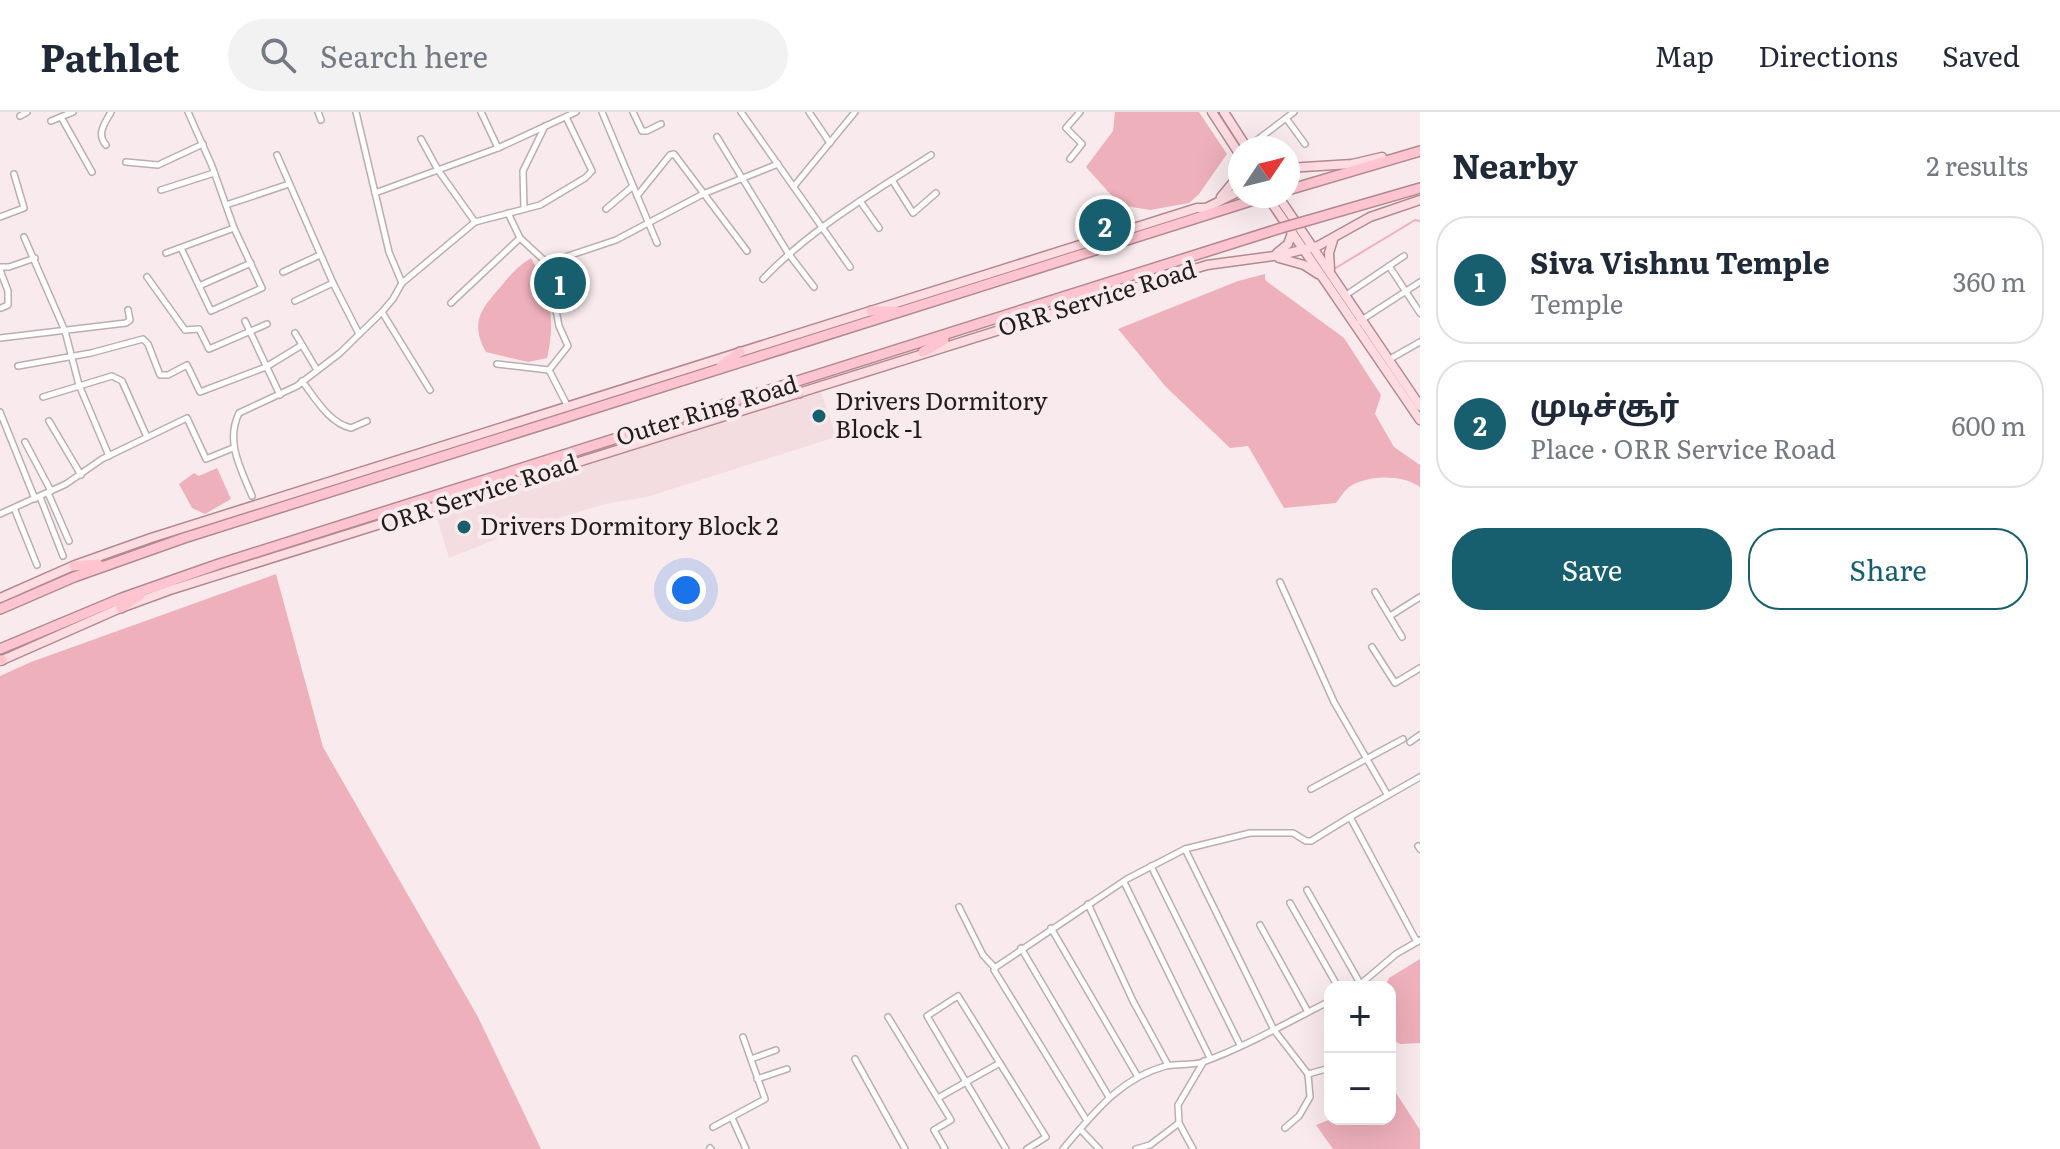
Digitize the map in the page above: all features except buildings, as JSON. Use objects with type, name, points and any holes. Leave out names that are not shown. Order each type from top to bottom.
[{"type":"highway","points":[[1300,186],[1420,148]]},
{"type":"highway","name":"Outer Ring Road","points":[[0,649],[152,587],[1281,228],[1420,188]]},
{"type":"highway","name":"Outer Ring Road","points":[[0,609],[113,562],[1230,208]]},
{"type":"highway","points":[[871,311],[906,311]]},
{"type":"highway","points":[[923,352],[957,332]]},
{"type":"highway","points":[[711,372],[740,352]]},
{"type":"highway","points":[[757,395],[799,393]]},
{"type":"highway","points":[[74,566],[113,562]]},
{"type":"highway","points":[[121,608],[152,587]]},
{"type":"main road","points":[[1212,112],[1228,137]]},
{"type":"main road","points":[[1224,112],[1239,136]]},
{"type":"main road","points":[[1300,167],[1352,164],[1420,148]]},
{"type":"main road","points":[[1215,203],[1228,188]]},
{"type":"main road","points":[[0,598],[74,566],[151,538],[1197,208],[1206,208],[1228,197]]},
{"type":"main road","name":"ORR Service Road","points":[[1,660],[170,590],[1207,265],[1308,249],[1334,239],[1370,217],[1420,200]]},
{"type":"main road","points":[[1273,208],[1308,249]]},
{"type":"main road","points":[[1285,208],[1308,249],[1390,359],[1420,406]]},
{"type":"main road","points":[[1270,257],[1284,249],[1292,233]]},
{"type":"main road","points":[[1330,280],[1328,261],[1334,239]]},
{"type":"main road","points":[[1270,257],[1304,265],[1330,280],[1345,296],[1420,420]]},
{"type":"street","points":[[20,116],[27,112]]},
{"type":"street","points":[[51,121],[73,112]]},
{"type":"street","points":[[106,145],[101,129],[111,112]]},
{"type":"street","points":[[181,248],[210,309],[214,311],[262,286],[234,228],[188,112]]},
{"type":"street","points":[[318,112],[321,120]]},
{"type":"street","points":[[356,112],[389,252],[402,283]]},
{"type":"street","points":[[481,112],[498,148]]},
{"type":"street","points":[[375,193],[498,148],[576,112]]},
{"type":"street","points":[[602,112],[657,243]]},
{"type":"street","points":[[633,112],[642,131],[661,124]]},
{"type":"street","points":[[741,112],[850,267]]},
{"type":"street","points":[[809,112],[830,143]]},
{"type":"street","points":[[795,186],[855,112]]},
{"type":"street","points":[[1070,159],[1082,144],[1066,128],[1080,112]]},
{"type":"street","points":[[1263,136],[1294,112]]},
{"type":"street","points":[[61,117],[92,172]]},
{"type":"street","points":[[252,496],[233,448],[239,413],[280,395],[317,370],[382,312],[402,283],[475,222],[540,205],[585,178],[592,171],[566,117]]},
{"type":"street","points":[[1286,118],[1305,144]]},
{"type":"street","points":[[524,209],[523,171],[546,125]]},
{"type":"street","points":[[717,137],[788,253],[814,287]]},
{"type":"street","points":[[421,139],[438,170],[475,222]]},
{"type":"street","points":[[126,162],[158,165],[203,144]]},
{"type":"street","points":[[637,196],[674,154],[747,251]]},
{"type":"street","points":[[277,155],[320,255],[359,334]]},
{"type":"street","points":[[763,279],[788,253],[822,226],[931,155]]},
{"type":"street","points":[[547,263],[616,240],[703,194],[778,164]]},
{"type":"street","points":[[161,190],[214,173]]},
{"type":"street","points":[[0,217],[24,208],[14,174]]},
{"type":"street","points":[[892,180],[913,213],[936,193]]},
{"type":"street","points":[[226,205],[289,184]]},
{"type":"street","points":[[606,209],[633,186]]},
{"type":"street","points":[[860,201],[879,228]]},
{"type":"street","points":[[508,213],[520,238],[547,263],[559,326],[568,346],[549,370]]},
{"type":"street","points":[[166,253],[234,228]]},
{"type":"street","points":[[24,237],[65,331],[79,385],[109,456]]},
{"type":"street","points":[[451,303],[520,238]]},
{"type":"street","points":[[283,272],[320,255]]},
{"type":"street","points":[[1345,296],[1404,256]]},
{"type":"street","points":[[1,308],[8,305],[8,291],[0,269],[35,258]]},
{"type":"street","points":[[199,286],[251,263]]},
{"type":"street","points":[[1389,266],[1420,313]]},
{"type":"street","points":[[147,277],[185,330],[199,329],[209,349],[267,324]]},
{"type":"street","points":[[1359,321],[1420,282]]},
{"type":"street","points":[[295,301],[333,283]]},
{"type":"street","points":[[0,338],[129,322],[128,310]]},
{"type":"street","points":[[382,312],[430,390]]},
{"type":"street","points":[[245,321],[280,395]]},
{"type":"street","points":[[295,333],[317,370]]},
{"type":"street","points":[[18,366],[107,350],[143,339],[160,375],[168,375],[187,365],[200,392],[266,367],[302,345]]},
{"type":"street","points":[[1390,359],[1420,342]]},
{"type":"street","points":[[497,364],[549,370]]},
{"type":"street","points":[[549,370],[568,407]]},
{"type":"street","points":[[43,397],[112,376],[118,377],[147,437]]},
{"type":"street","points":[[302,381],[323,409],[340,424],[351,428],[367,421]]},
{"type":"street","points":[[0,412],[63,556]]},
{"type":"street","points":[[0,514],[38,498],[109,456],[187,418],[206,459],[233,448]]},
{"type":"street","points":[[49,421],[81,475]]},
{"type":"street","points":[[25,442],[69,541]]},
{"type":"street","points":[[14,508],[37,565]]},
{"type":"street","points":[[1280,582],[1334,702],[1387,794]]},
{"type":"street","points":[[1375,592],[1402,637]]},
{"type":"street","points":[[1390,616],[1420,597]]},
{"type":"street","points":[[1372,647],[1395,683],[1420,668]]},
{"type":"street","points":[[1311,789],[1366,757],[1420,735]]},
{"type":"street","points":[[995,968],[1088,904],[1185,849],[1250,833],[1293,833],[1311,841],[1420,777]]},
{"type":"street","points":[[1350,817],[1419,941],[1396,954],[1365,981]]},
{"type":"street","points":[[1185,849],[1274,1030],[1308,1074],[1310,1097],[1299,1116],[1285,1128]]},
{"type":"street","points":[[1151,866],[1240,1045]]},
{"type":"street","points":[[1124,882],[1208,1060]]},
{"type":"street","points":[[1307,890],[1356,981]]},
{"type":"street","points":[[1290,903],[1335,981]]},
{"type":"street","points":[[1088,904],[1133,1001],[1168,1065]]},
{"type":"street","points":[[959,907],[983,955],[995,968],[1087,1121]]},
{"type":"street","points":[[1260,925],[1308,1012]]},
{"type":"street","points":[[1051,928],[1138,1077]]},
{"type":"street","points":[[1021,948],[1109,1097]]},
{"type":"street","points":[[1006,1149],[927,1016],[958,996],[1046,1137],[1027,1149]]},
{"type":"street","points":[[1063,1149],[1109,1097],[1138,1077],[1168,1065],[1208,1060],[1324,1004]]},
{"type":"street","points":[[888,1017],[951,1120],[934,1130],[945,1149]]},
{"type":"street","points":[[713,1127],[764,1102],[743,1037]]},
{"type":"street","points":[[751,1059],[776,1050]]},
{"type":"street","points":[[855,1059],[905,1149]]},
{"type":"street","points":[[1193,1149],[1179,1123],[1178,1105],[1208,1060]]},
{"type":"street","points":[[938,1098],[1000,1063]]},
{"type":"street","points":[[757,1079],[787,1069]]},
{"type":"street","points":[[1308,1074],[1324,1070]]},
{"type":"street","points":[[732,1118],[746,1149]]},
{"type":"street","points":[[1136,1149],[1150,1145],[1179,1123]]},
{"type":"street","points":[[1080,1129],[1099,1149]]},
{"type":"shaded area","points":[[1115,112],[1199,112],[1227,154],[1189,203],[1150,210],[1120,205],[1086,167],[1113,131]]},
{"type":"shaded area","points":[[531,258],[550,306],[551,331],[547,358],[528,362],[486,352],[478,330],[482,312],[510,276]]},
{"type":"shaded area","points":[[1265,274],[1265,280],[1344,338],[1381,395],[1375,414],[1394,447],[1420,465],[1420,487],[1394,478],[1375,478],[1349,487],[1336,503],[1284,508],[1248,446],[1230,448],[1166,387],[1118,329],[1238,281]]},
{"type":"shaded area","points":[[821,391],[836,437],[647,497],[605,504],[517,531],[449,558],[435,512]]},
{"type":"shaded area","points":[[217,468],[231,499],[205,514],[192,508],[179,484],[194,473],[199,476]]},
{"type":"shaded area","points":[[276,574],[323,747],[478,1017],[541,1149],[0,1149],[0,676]]},
{"type":"shaded area","points":[[1420,959],[1420,1043],[1396,1042],[1396,981],[1388,981]]},
{"type":"shaded area","points":[[1396,1093],[1420,1130],[1420,1149],[1333,1149],[1316,1125],[1324,1122],[1324,1125],[1396,1125]]},
{"type":"waterway","points":[[1334,269],[1415,220],[1420,221]]},
{"type":"place","name":"முடிச்சூர்","points":[[1105,225]]},
{"type":"place","name":"Siva Vishnu Temple","points":[[560,283]]},
{"type":"place","name":"Drivers Dormitory Block -1","points":[[819,416]]},
{"type":"place","name":"Drivers Dormitory Block 2","points":[[464,527]]}]
